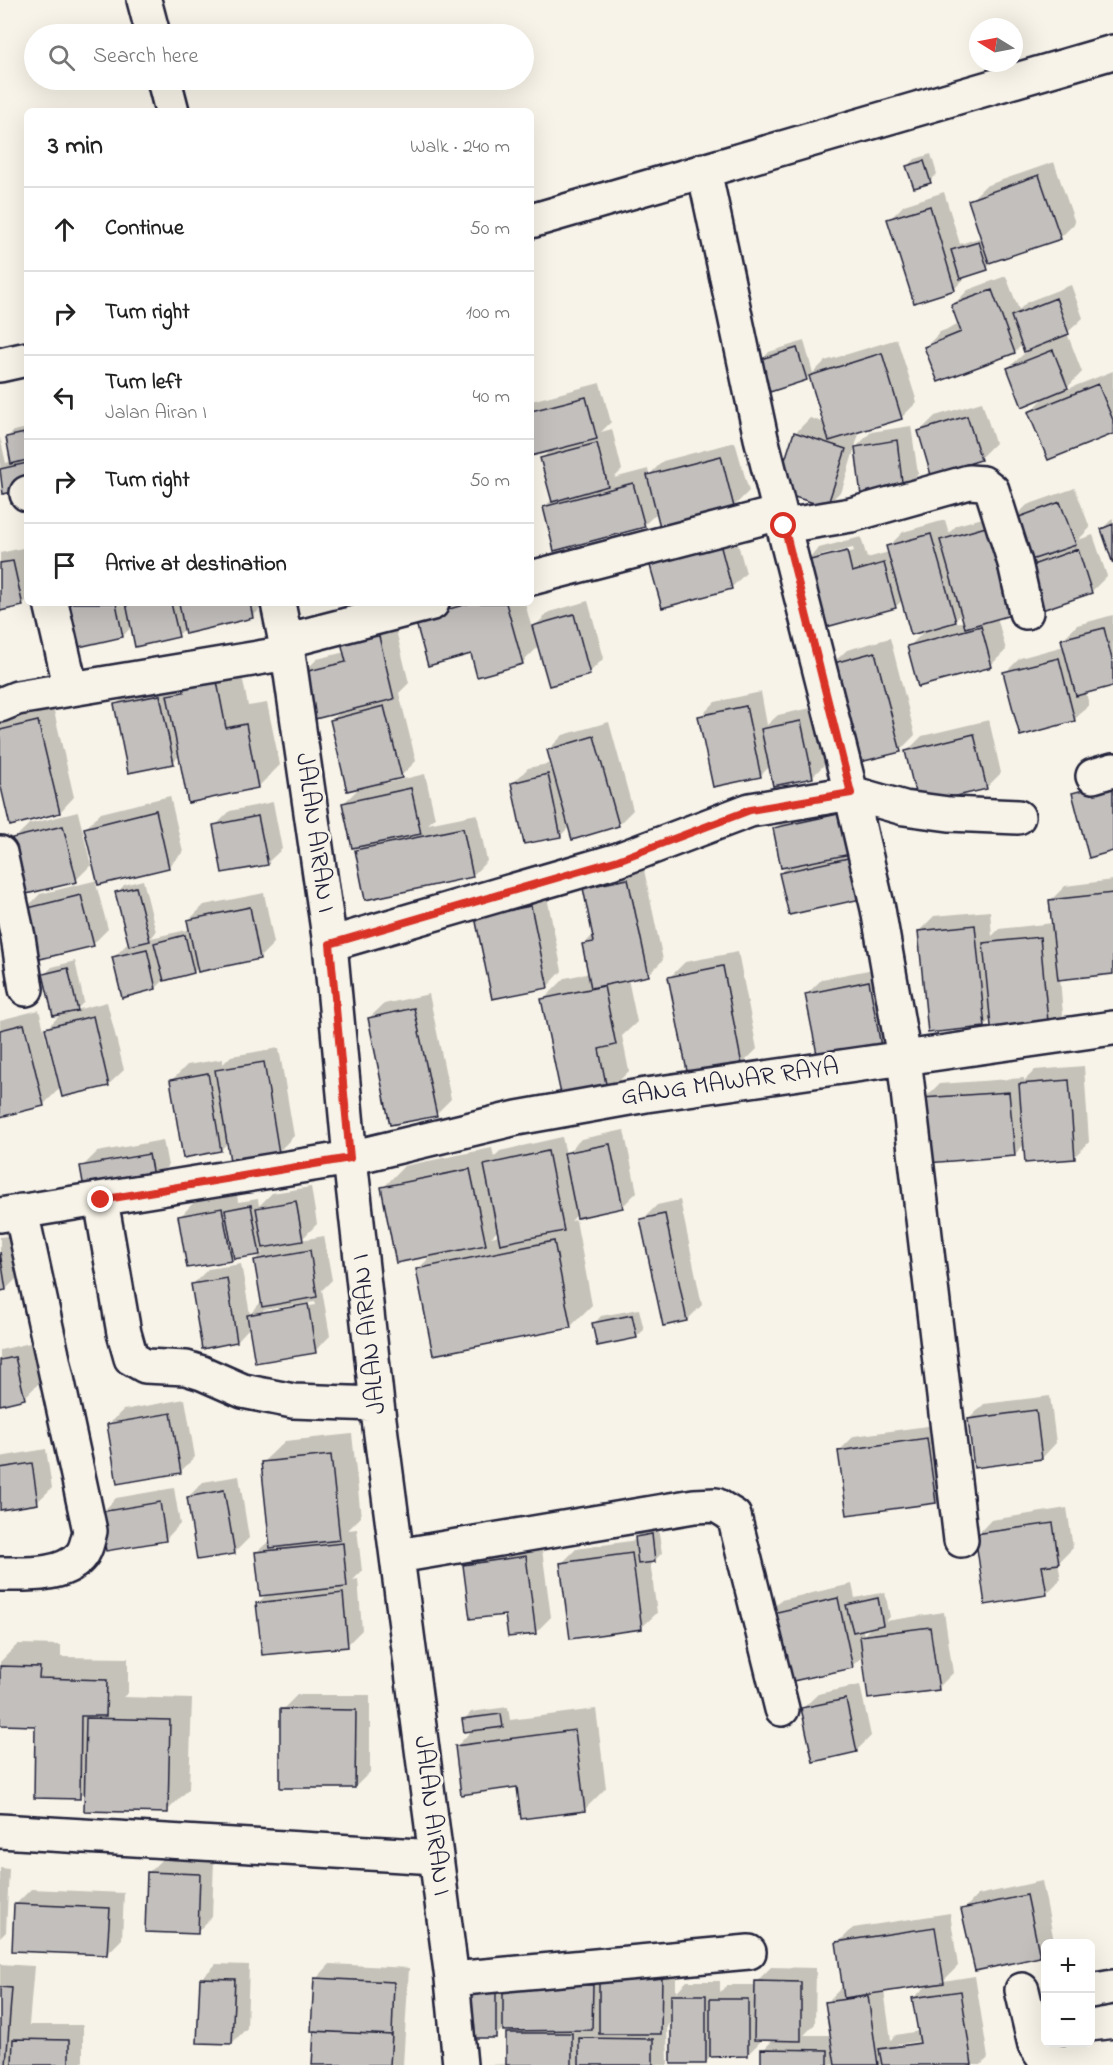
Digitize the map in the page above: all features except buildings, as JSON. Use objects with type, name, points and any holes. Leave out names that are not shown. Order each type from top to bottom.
[{"type":"street","points":[[144,0],[150,24]]},
{"type":"street","points":[[534,220],[1113,52]]},
{"type":"street","points":[[167,90],[171,108]]},
{"type":"street","points":[[704,170],[761,438],[878,909],[904,1058],[961,1540]]},
{"type":"street","points":[[0,365],[24,360]]},
{"type":"street","points":[[534,577],[782,520],[851,515],[962,484],[983,483],[992,490],[1007,535],[1026,612]]},
{"type":"street","points":[[52,606],[70,689]]},
{"type":"street","name":"JALAN AIRAN I","points":[[279,606],[330,944],[350,1158],[377,1404],[452,1979],[460,2065]]},
{"type":"street","points":[[0,705],[17,698],[286,647],[422,606]]},
{"type":"street","points":[[330,944],[618,860],[750,810],[851,793],[904,808],[949,814],[1018,817]]},
{"type":"street","points":[[0,853],[18,937],[26,989]]},
{"type":"street","name":"GANG MAWAR RAYA","points":[[11,1213],[350,1158],[517,1118],[646,1095],[1113,1028]]},
{"type":"street","points":[[101,1200],[124,1333],[132,1358],[145,1366],[186,1368],[202,1372],[243,1391],[294,1401],[377,1404]]},
{"type":"street","points":[[0,1575],[43,1574],[70,1565],[82,1556],[90,1531],[11,1213]]},
{"type":"street","points":[[398,1556],[694,1506],[716,1505],[734,1516],[782,1709]]},
{"type":"street","points":[[0,1831],[436,1857]]},
{"type":"street","points":[[452,1979],[749,1952]]},
{"type":"street","points":[[1095,1990],[1113,1987]]},
{"type":"street","points":[[1022,1990],[1035,2045],[1044,2058],[1062,2062],[1113,2057]]},
{"type":"route","points":[[101,1200],[350,1158],[330,944],[618,860],[750,810],[851,793],[784,526]]}]
